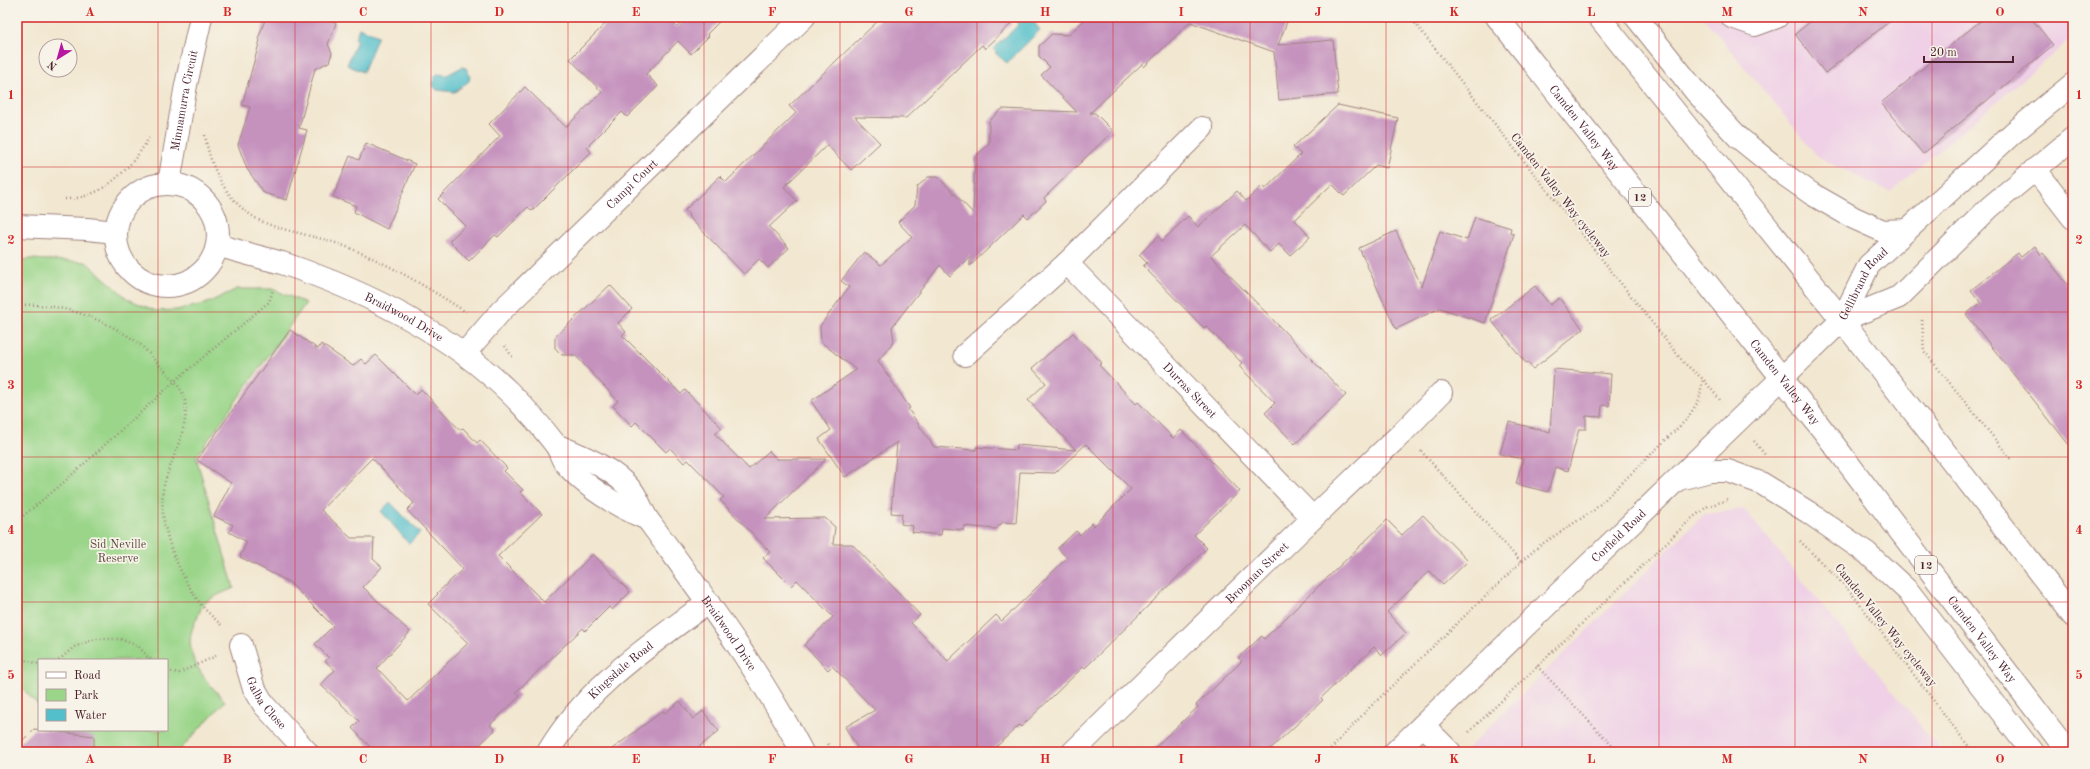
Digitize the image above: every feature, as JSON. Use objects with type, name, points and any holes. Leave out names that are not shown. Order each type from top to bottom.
[{"type":"street","name":"Minnamurra Circuit","points":[[169,184],[186,85],[201,17]]},
{"type":"street","name":"Campi Court","points":[[464,354],[501,311],[804,17]]},
{"type":"street","name":"Camden Valley Way","points":[[1497,17],[1782,378],[2068,752]]},
{"type":"street","points":[[1599,17],[1842,320],[2073,616]]},
{"type":"street","points":[[1636,17],[1695,91],[1739,138],[1785,175],[1812,194],[1854,218],[1883,231],[1906,230]]},
{"type":"street","points":[[1732,17],[1755,25],[1777,17]]},
{"type":"street","name":"Gellibrand Road","points":[[1842,320],[1869,265],[2013,133],[2073,84]]},
{"type":"street","points":[[965,355],[1067,263],[1202,128]]},
{"type":"street","name":"Gellibrand Road","points":[[1842,320],[1899,297],[1990,207],[2073,138]]},
{"type":"street","points":[[2035,169],[2073,218]]},
{"type":"street","points":[[169,184],[187,187],[202,197],[212,211],[216,222],[218,228],[218,245],[211,262],[199,275],[183,284],[165,286],[147,282],[132,272],[121,258],[116,232],[122,209],[131,198],[143,190],[156,185],[169,184]]},
{"type":"street","points":[[17,226],[80,228],[116,232]]},
{"type":"street","name":"Braidwood Drive","points":[[218,245],[281,263],[355,291],[415,321],[464,354],[509,392],[556,445],[584,457],[610,472],[633,492],[647,519],[708,602],[740,649],[802,752]]},
{"type":"street","name":"Durras Street","points":[[1067,263],[1313,518]]},
{"type":"street","name":"Corfield Road","points":[[1395,752],[1842,320]]},
{"type":"street","name":"Brooman Street","points":[[1073,752],[1313,518],[1404,432],[1441,393]]},
{"type":"street","points":[[1679,479],[1710,472],[1728,471],[1761,484],[1808,512],[1867,553],[1908,591],[2032,752]]},
{"type":"street","name":"Kingsdale Road","points":[[548,752],[575,711],[598,687],[626,663],[708,602]]},
{"type":"street","name":"Galba Close","points":[[241,645],[253,686],[264,705],[307,752]]},
{"type":"street","points":[[1423,725],[1449,752]]},
{"type":"path","name":"Camden Valley Way cycleway","points":[[1410,17],[1684,363],[1703,379],[1699,400],[1688,419],[1594,510],[1539,546],[1521,562]]},
{"type":"path","points":[[205,130],[208,154],[218,178],[226,192],[251,214],[280,228],[311,234],[348,248],[412,278],[468,314]]},
{"type":"path","points":[[62,199],[76,199],[95,194],[126,170],[139,154],[151,132]]},
{"type":"path","points":[[17,521],[62,483],[175,381],[269,302],[273,290]]},
{"type":"path","points":[[17,305],[65,310],[99,320],[138,343],[175,381],[184,397],[182,433],[164,486],[164,520],[178,564],[200,603],[241,645],[179,673],[168,671]]},
{"type":"path","points":[[1922,320],[1924,351],[2011,459]]},
{"type":"path","points":[[1328,752],[1368,708],[1521,562],[1404,432]]},
{"type":"path","points":[[1449,752],[1691,519],[1708,506],[1732,499]]},
{"type":"path","name":"Camden Valley Way cycleway","points":[[1794,536],[1828,567],[1849,590],[1974,752]]},
{"type":"path","points":[[60,659],[74,647],[95,639],[120,639],[138,646],[150,659]]},
{"type":"path","points":[[17,652],[25,660],[38,664]]},
{"type":"path","points":[[1537,666],[1618,752]]},
{"type":"shaded area","points":[[1703,17],[2073,17],[2073,37],[1890,192],[1819,158]]},
{"type":"shaded area","points":[[1744,509],[1942,752],[1464,752],[1704,514]]},
{"type":"green space","name":"Sid Neville Reserve","points":[[31,259],[86,262],[128,299],[156,311],[176,310],[205,304],[237,289],[272,289],[306,303],[196,457],[234,588],[205,603],[192,630],[190,642],[192,653],[201,673],[225,701],[178,752],[83,752],[63,731],[168,731],[168,659],[38,659],[38,705],[17,683],[17,260]]},
{"type":"water","points":[[1020,17],[1030,17],[1040,30],[1007,63],[995,53],[997,52],[993,49],[1019,24],[1016,20]]},
{"type":"water","points":[[359,28],[378,36],[363,72],[347,65],[357,40],[355,39]]},
{"type":"water","points":[[462,67],[466,68],[470,76],[469,81],[455,92],[437,90],[433,86],[434,77],[437,74],[447,75]]},
{"type":"water","points":[[390,502],[420,533],[409,544],[381,511]]},
{"type":"building","points":[[266,17],[321,17],[336,23],[328,44],[332,53],[329,62],[315,69],[299,128],[307,130],[287,200],[264,193],[247,169],[238,145],[250,107],[242,105],[260,40],[258,39]]},
{"type":"building","points":[[612,17],[667,17],[677,27],[688,17],[724,17],[707,34],[709,36],[691,54],[678,41],[646,74],[658,86],[627,117],[622,112],[587,147],[591,152],[532,211],[528,207],[498,237],[495,235],[469,261],[449,241],[465,226],[438,199],[500,136],[489,124],[525,87],[566,127],[602,92],[570,59]]},
{"type":"building","points":[[882,17],[1018,17],[985,49],[982,45],[906,118],[855,117],[880,143],[851,170],[827,145],[784,187],[797,201],[769,227],[789,248],[768,268],[759,259],[744,274],[688,216],[689,215],[685,210],[720,176],[726,182],[796,113],[789,106]]},
{"type":"building","points":[[1087,17],[1289,17],[1278,45],[1333,40],[1338,94],[1279,100],[1274,52],[1190,22],[1144,67],[1142,64],[1090,113],[1095,113],[1113,131],[1044,198],[1046,201],[1028,218],[1024,214],[970,266],[970,256],[950,276],[940,265],[892,327],[894,341],[878,361],[934,447],[976,450],[976,447],[1016,450],[1017,445],[1076,450],[1028,400],[1046,383],[1032,368],[1073,333],[1102,363],[1099,365],[1136,404],[1138,402],[1173,438],[1181,430],[1240,491],[1194,535],[1207,548],[1085,668],[1083,667],[1021,727],[1019,725],[991,752],[860,752],[845,727],[875,710],[832,666],[828,670],[804,645],[833,617],[797,580],[791,586],[763,558],[770,552],[720,500],[724,497],[688,460],[684,463],[670,448],[666,452],[636,422],[632,426],[613,406],[618,401],[575,355],[562,355],[555,348],[555,337],[610,285],[632,309],[618,323],[626,332],[622,335],[681,394],[685,390],[722,428],[715,434],[749,469],[769,451],[777,459],[826,459],[765,519],[825,518],[835,527],[833,544],[852,544],[920,615],[911,623],[948,661],[996,615],[1002,621],[1067,558],[1058,548],[1076,531],[1080,535],[1092,523],[1094,526],[1131,489],[1086,444],[1055,473],[1020,472],[1016,523],[1003,522],[996,529],[964,526],[964,530],[942,528],[941,535],[912,532],[913,526],[901,524],[902,514],[891,513],[897,442],[845,477],[819,439],[831,430],[811,401],[856,370],[821,342],[820,326],[849,287],[841,281],[864,252],[881,265],[912,237],[898,222],[915,205],[917,187],[928,177],[938,177],[973,213],[975,157],[989,144],[989,121],[1002,109],[1077,112],[1041,75],[1050,67],[1039,56],[1039,46],[1052,34],[1069,35]]},
{"type":"building","points":[[1816,17],[1895,17],[1825,73],[1795,34]]},
{"type":"building","points":[[1985,17],[2030,17],[2053,45],[1923,154],[1881,103]]},
{"type":"building","points":[[1338,105],[1398,118],[1387,168],[1376,165],[1344,196],[1332,184],[1295,220],[1310,237],[1290,255],[1279,244],[1270,252],[1245,225],[1211,256],[1346,395],[1295,444],[1265,413],[1275,403],[1239,366],[1242,363],[1206,326],[1204,328],[1143,266],[1147,263],[1139,255],[1158,236],[1162,241],[1188,216],[1198,227],[1237,191],[1246,201],[1262,186],[1265,189],[1301,154],[1293,147]]},
{"type":"building","points":[[366,143],[415,164],[387,229],[354,212],[356,206],[333,197],[350,156],[359,160]]},
{"type":"building","points":[[1475,217],[1511,228],[1510,232],[1514,234],[1485,323],[1440,308],[1396,329],[1359,248],[1396,231],[1422,287],[1440,231],[1467,240]]},
{"type":"building","points":[[2035,246],[2041,255],[2043,253],[2073,292],[2073,450],[1966,314],[1981,303],[1971,290],[2018,253],[2021,257]]},
{"type":"building","points":[[1535,286],[1550,305],[1559,298],[1583,329],[1533,369],[1528,362],[1526,363],[1491,320]]},
{"type":"building","points":[[290,330],[318,349],[321,344],[353,366],[361,359],[366,364],[376,355],[416,395],[421,389],[460,430],[463,428],[477,443],[480,440],[507,468],[504,471],[523,490],[520,492],[542,514],[498,556],[544,602],[593,554],[630,592],[612,610],[609,607],[585,631],[583,628],[516,692],[520,696],[490,725],[495,730],[472,752],[375,752],[352,728],[359,721],[321,685],[335,670],[325,661],[329,658],[315,644],[333,626],[289,582],[240,557],[247,542],[229,532],[233,525],[214,516],[231,483],[197,460]],"holes":[[[372,458],[414,503],[407,510],[463,569],[437,593],[438,594],[428,604],[468,643],[408,701],[377,668],[410,632],[363,587],[382,567],[373,559],[374,538],[351,538],[321,510]]]},
{"type":"building","points":[[1554,369],[1611,374],[1609,406],[1602,405],[1601,417],[1586,416],[1586,429],[1579,429],[1568,471],[1555,467],[1548,492],[1516,484],[1523,459],[1500,454],[1509,422],[1550,432]]},
{"type":"building","points":[[1423,515],[1468,561],[1443,585],[1430,571],[1387,612],[1406,633],[1382,655],[1374,647],[1321,698],[1323,700],[1267,752],[1150,752],[1198,707],[1196,705],[1242,661],[1238,658],[1262,636],[1264,639],[1387,520],[1402,535]]},
{"type":"building","points":[[680,701],[693,719],[703,711],[719,731],[693,752],[608,752],[663,711],[665,713]]},
{"type":"building","points":[[34,729],[38,729],[38,731],[94,736],[94,752],[17,752],[17,746]]}]
